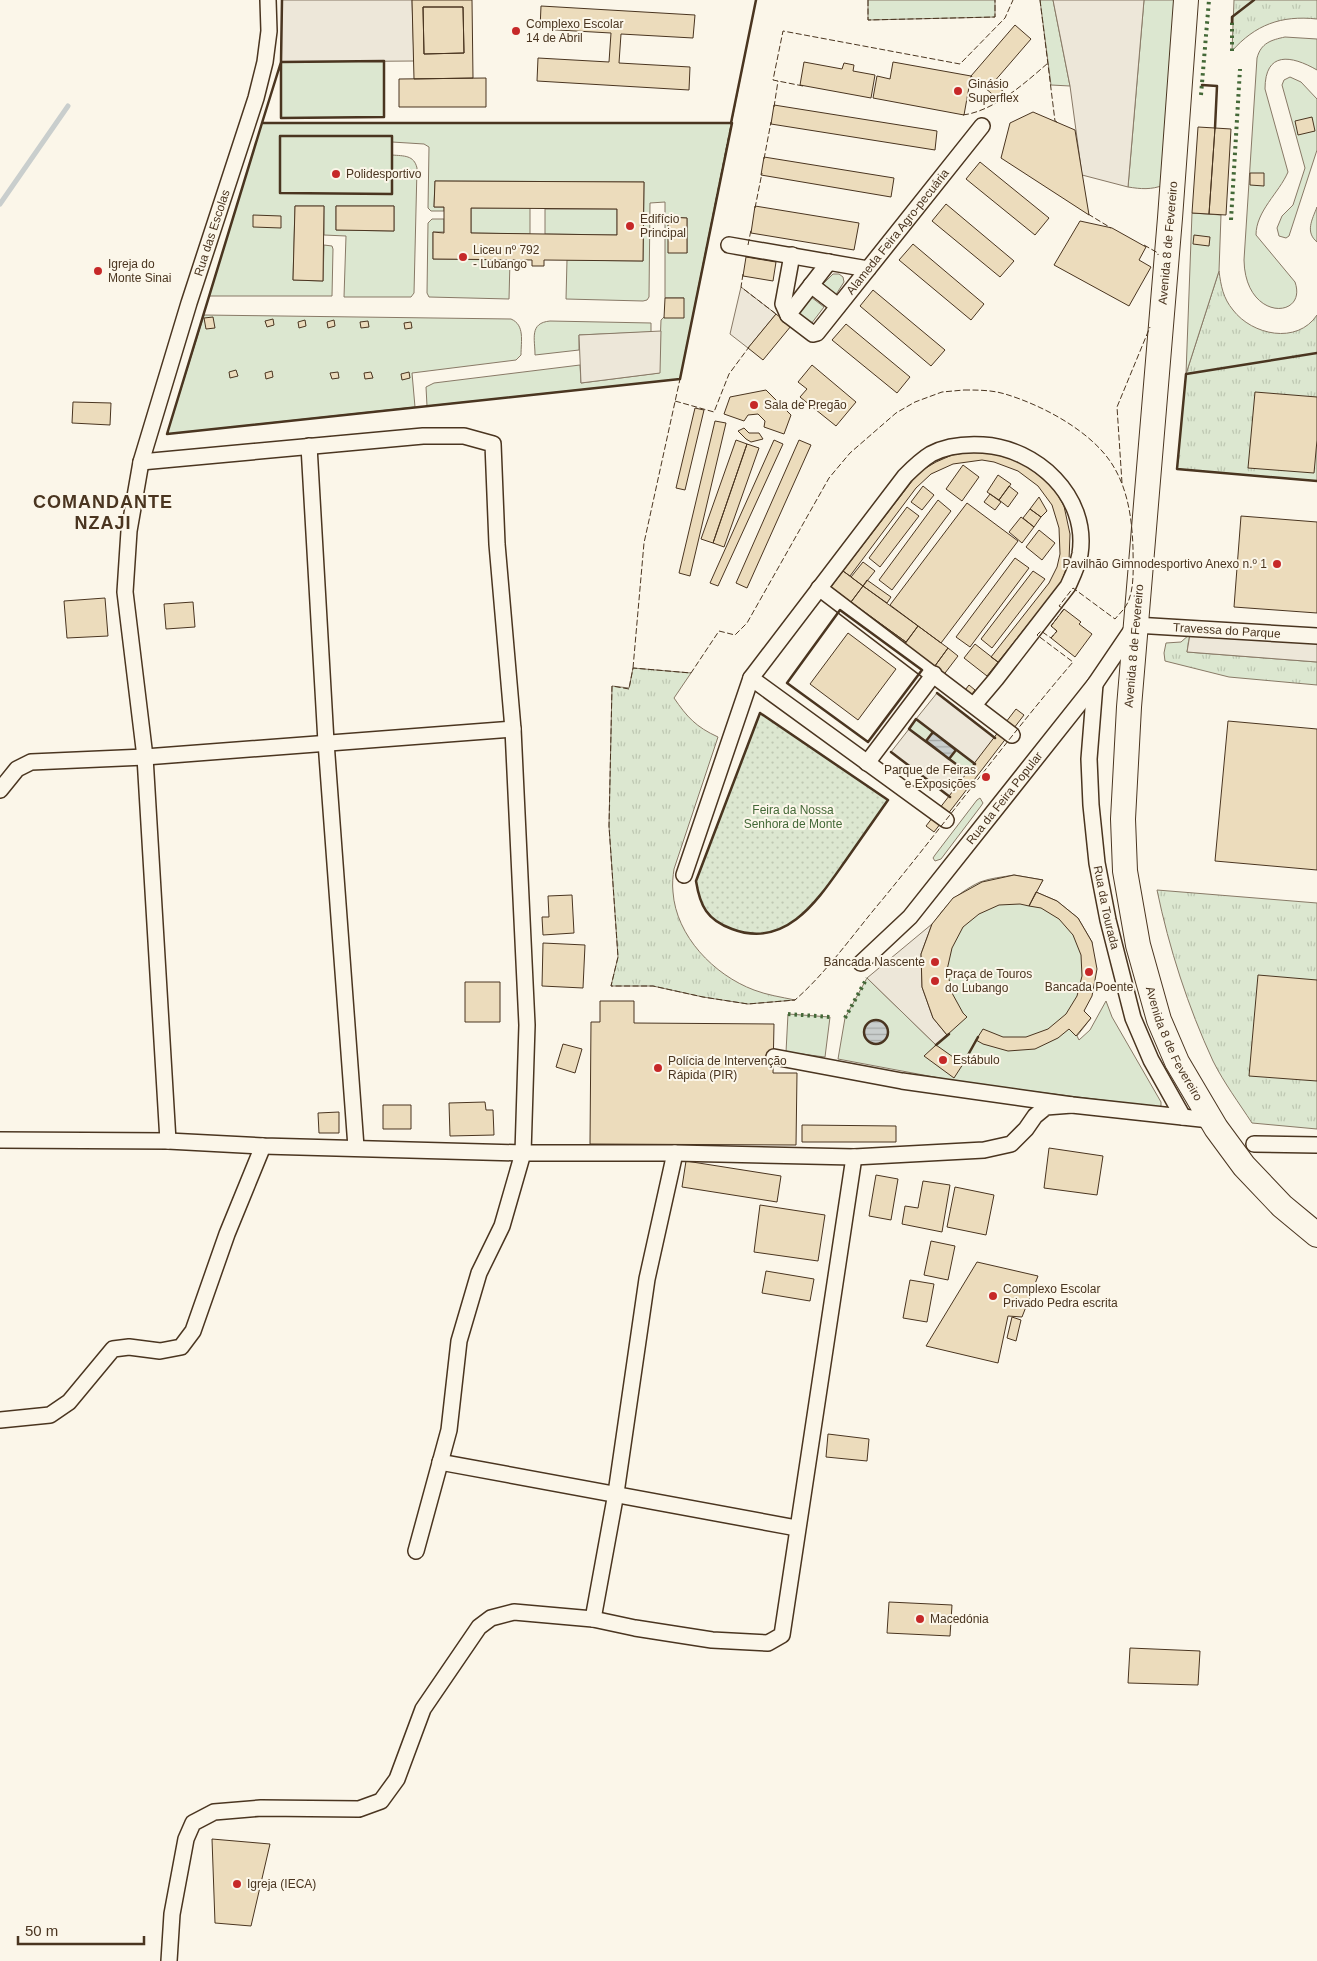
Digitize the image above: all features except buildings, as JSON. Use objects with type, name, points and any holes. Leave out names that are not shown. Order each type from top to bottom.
[{"type":"main road","name":"Avenida 8 de Fevereiro","points":[[1186,0],[1170,228],[1135,625],[1124,788],[1125,871],[1138,945],[1159,1020],[1177,1062],[1210,1120],[1244,1166],[1282,1206],[1317,1235]]},
{"type":"street","name":"Rua das Escolas","points":[[168,1141],[145,757],[125,592],[129,531],[141,462],[189,303],[256,98],[265,62],[268,0]]},
{"type":"street","name":"Alameda Feira Agro-pecuária","points":[[788,315],[813,334],[817,332],[982,126]]},
{"type":"street","points":[[728,245],[868,269]]},
{"type":"street","points":[[792,255],[782,304],[788,315],[829,262]]},
{"type":"street","points":[[811,285],[838,306]]},
{"type":"street","points":[[141,462],[423,436],[464,436],[494,444],[497,544],[513,729],[527,1025],[523,1153],[502,1226],[479,1273],[459,1341],[449,1430],[416,1551]]},
{"type":"street","points":[[684,874],[751,678],[905,476],[916,465],[931,454],[950,448],[972,445],[999,446],[1022,454],[1041,465],[1059,482],[1076,517],[1080,535],[1080,552],[1076,568],[1068,586],[974,705]]},
{"type":"street","points":[[309,446],[326,742],[356,1147]]},
{"type":"street","points":[[819,588],[1012,735]]},
{"type":"street","name":"Travessa do Parque","points":[[1135,625],[1317,636]]},
{"type":"street","name":"Rua da Feira Popular","points":[[861,963],[910,917],[1095,684],[1135,625]]},
{"type":"street","points":[[867,763],[934,674]]},
{"type":"street","points":[[751,678],[946,820]]},
{"type":"street","name":"Rua da Tourada","points":[[1095,684],[1089,759],[1091,804],[1097,864],[1108,920],[1133,1018],[1151,1060],[1183,1117]]},
{"type":"street","points":[[0,790],[17,769],[31,762],[145,757],[513,729]]},
{"type":"street","points":[[774,1057],[902,1081],[1072,1105],[1210,1120]]},
{"type":"street","points":[[0,1140],[168,1141],[263,1146],[356,1147],[523,1153],[675,1153],[854,1157],[984,1150],[1010,1144],[1026,1129],[1035,1116],[1046,1107],[1072,1105]]},
{"type":"street","points":[[1254,1144],[1317,1145]]},
{"type":"street","points":[[0,1420],[50,1415],[69,1402],[113,1349],[129,1347],[160,1350],[181,1347],[193,1332],[227,1234],[263,1146]]},
{"type":"street","points":[[593,1619],[616,1493],[647,1279],[675,1153]]},
{"type":"street","points":[[169,1961],[172,1914],[186,1839],[193,1823],[214,1812],[261,1808],[359,1809],[381,1801],[397,1779],[423,1709],[479,1628],[491,1618],[514,1612],[593,1619],[635,1628],[712,1640],[768,1643],[782,1635],[854,1157]]},
{"type":"street","points":[[440,1462],[616,1493],[797,1528]]},
{"type":"green space","points":[[868,0],[995,0],[995,17],[868,20]]},
{"type":"green space","points":[[1040,0],[1053,0],[1070,86],[1051,85]]},
{"type":"green space","points":[[1144,0],[1175,0],[1164,185],[1146,189],[1128,187]]},
{"type":"green space","points":[[1234,0],[1317,0],[1317,19],[1292,19],[1270,24],[1250,34],[1232,51]]},
{"type":"green space","points":[[1285,37],[1317,39],[1317,70],[1298,61],[1281,60],[1275,62],[1269,68],[1266,77],[1265,89],[1288,172],[1264,210],[1257,226],[1256,235],[1295,282],[1297,294],[1293,303],[1285,308],[1275,308],[1264,304],[1254,295],[1247,280],[1244,260],[1257,58],[1261,49],[1267,43]]},
{"type":"green space","points":[[384,61],[384,117],[281,118],[281,62]]},
{"type":"green space","points":[[1290,77],[1301,82],[1317,99],[1317,150],[1289,236],[1286,238],[1279,236],[1277,228],[1282,216],[1293,205],[1305,168],[1282,85],[1284,80]]},
{"type":"green space","points":[[262,123],[732,123],[680,379],[427,406],[426,387],[434,383],[580,365],[581,383],[659,373],[661,320],[684,298],[665,298],[665,202],[650,203],[649,297],[647,300],[566,299],[567,260],[643,261],[644,182],[435,181],[434,207],[444,207],[444,211],[431,211],[428,208],[429,147],[424,144],[392,142],[392,155],[411,158],[417,168],[414,293],[411,297],[344,297],[346,236],[324,235],[324,206],[295,206],[293,280],[323,281],[324,245],[332,246],[332,296],[209,296]],"holes":[[[336,206],[394,206],[394,231],[336,230]],[[669,217],[687,218],[687,253]]]},
{"type":"green space","points":[[1317,207],[1317,242],[1310,230]]},
{"type":"green space","points":[[471,208],[530,208],[530,234],[471,233]]},
{"type":"green space","points":[[545,209],[617,209],[617,235],[545,234]]},
{"type":"green space","points":[[1192,213],[1221,215],[1219,271],[1186,374]]},
{"type":"green space","points":[[432,219],[444,219],[444,232],[433,232],[433,259],[510,260],[509,299],[429,297],[427,293],[428,223]]},
{"type":"green space","points":[[1219,271],[1227,301],[1241,319],[1251,326],[1275,333],[1287,333],[1298,330],[1308,324],[1317,315],[1317,481],[1177,469],[1186,374]]},
{"type":"green space","points":[[833,274],[839,274],[843,277],[844,282],[835,296],[822,285]]},
{"type":"green space","points":[[811,297],[824,307],[811,324],[798,313]]},
{"type":"green space","points":[[204,315],[511,319],[520,329],[522,339],[521,355],[516,360],[412,373],[415,407],[167,434]]},
{"type":"green space","points":[[543,322],[651,323],[651,332],[579,335],[579,350],[535,355],[534,338],[536,328]]},
{"type":"green space","points":[[1190,634],[1187,652],[1317,662],[1317,685],[1229,677],[1165,661],[1166,643],[1181,642]]},
{"type":"green space","points":[[633,668],[691,673],[674,698],[693,721],[718,737],[674,869],[673,892],[681,924],[700,952],[725,975],[754,990],[795,1000],[748,1004],[653,986],[611,986],[618,957],[609,826],[612,686],[629,688]]},
{"type":"green space","name":"Feira da Nossa Senhora de Monte","points":[[760,713],[888,800],[825,890],[800,917],[785,926],[769,932],[752,934],[732,929],[716,921],[703,905],[696,881]]},
{"type":"green space","points":[[916,719],[933,732],[926,741],[909,729]]},
{"type":"green space","points":[[956,750],[975,764],[968,773],[949,759]]},
{"type":"green space","points":[[980,798],[983,803],[981,806],[941,859],[935,861],[933,858],[935,855]]},
{"type":"green space","points":[[1014,875],[1043,880],[1036,892],[1057,901],[1078,918],[1092,942],[1084,1011],[1091,1018],[1077,1036],[1079,1040],[1090,1030],[1106,1001],[1112,1017],[1161,1102],[1161,1106],[966,1083],[838,1059],[845,1018],[867,978],[936,1045],[947,1035],[934,1020],[925,997],[921,977],[926,939],[935,922],[947,906],[962,893],[980,882]]},
{"type":"green space","points":[[1157,890],[1317,903],[1317,1129],[1252,1123],[1213,1061],[1195,1020],[1173,955]]},
{"type":"green space","points":[[788,1014],[830,1017],[825,1057],[786,1052]]},
{"type":"shaded area","points":[[282,0],[412,0],[414,61],[281,62]]},
{"type":"shaded area","points":[[1053,0],[1144,0],[1128,187],[1082,175],[1070,86]]},
{"type":"shaded area","points":[[741,287],[776,314],[748,348],[730,334]]},
{"type":"shaded area","points":[[661,331],[660,373],[581,383],[579,335]]},
{"type":"shaded area","points":[[1190,634],[1317,643],[1317,662],[1187,652]]},
{"type":"shaded area","points":[[937,693],[995,738],[975,764],[916,719]]},
{"type":"shaded area","points":[[909,729],[968,773],[950,797],[891,752]]},
{"type":"shaded area","points":[[933,732],[956,750],[949,759],[926,741]]},
{"type":"shaded area","points":[[932,924],[921,954],[922,987],[933,1018],[947,1035],[936,1045],[867,978]]},
{"type":"shaded area","points":[[876,1020],[881,1021],[887,1027],[887,1037],[881,1043],[876,1044],[871,1043],[865,1037],[864,1032],[865,1027],[871,1021]]},
{"type":"waterway","points":[[0,204],[68,106]]},
{"type":"hedge","points":[[1201,95],[1209,0]]},
{"type":"hedge","points":[[1232,22],[1232,51]]},
{"type":"hedge","points":[[1231,220],[1240,69]]},
{"type":"hedge","points":[[845,1018],[867,978]]},
{"type":"hedge","points":[[788,1014],[830,1017]]},
{"type":"fence","points":[[633,668],[644,543],[680,379],[756,0]]},
{"type":"fence","points":[[868,0],[868,20],[995,17],[995,0]]},
{"type":"fence","points":[[803,86],[773,80],[783,31],[960,64],[1005,18],[1013,0]]},
{"type":"fence","points":[[1040,0],[1055,121],[1057,122]]},
{"type":"fence","points":[[963,115],[986,108],[997,102],[1048,63]]},
{"type":"fence","points":[[774,107],[778,81]]},
{"type":"fence","points":[[764,159],[771,122]]},
{"type":"fence","points":[[755,208],[762,173]]},
{"type":"fence","points":[[1088,214],[1111,228]]},
{"type":"fence","points":[[748,245],[751,230]]},
{"type":"fence","points":[[1144,245],[1158,253],[1158,255]]},
{"type":"fence","points":[[743,274],[741,287],[776,314],[775,316]]},
{"type":"fence","points":[[1122,483],[1117,407],[1150,327]]},
{"type":"fence","points":[[675,401],[714,412],[729,374],[749,347]]},
{"type":"fence","points":[[964,390],[985,390],[1000,393],[1050,412],[1079,430],[1103,452],[1112,464],[1122,484],[1132,526],[1133,577],[1130,598],[1126,606],[1115,619],[1073,588],[1059,606],[1064,609],[1051,626],[1057,631],[1051,638],[1041,631],[1037,635],[1073,662],[819,977],[795,1000],[748,1004],[653,986],[611,986],[618,957],[609,826],[612,686],[629,689],[633,668],[691,673],[719,631],[735,635],[747,623],[829,478],[850,453],[896,413],[915,402],[942,392],[964,390]]},
{"type":"wall","points":[[264,123],[262,123],[281,62],[282,0]]},
{"type":"wall","points":[[731,123],[756,0]]},
{"type":"wall","points":[[1232,22],[1232,17],[1254,0]]},
{"type":"wall","points":[[384,61],[384,117],[281,118],[281,62],[384,61]]},
{"type":"wall","points":[[1202,85],[1217,86],[1215,128]]},
{"type":"wall","points":[[262,123],[732,123],[680,379],[167,434],[262,123]]},
{"type":"wall","points":[[280,136],[392,136],[392,194],[280,193],[280,136]]},
{"type":"wall","points":[[1317,353],[1186,374],[1177,469],[1317,481]]},
{"type":"wall","points":[[840,610],[922,670],[868,742],[787,683],[840,610]]},
{"type":"wall","points":[[937,693],[995,738]]},
{"type":"wall","points":[[760,713],[888,800],[825,890],[800,917],[785,926],[769,932],[752,934],[732,929],[716,921],[706,911],[700,898],[696,881],[760,713]]},
{"type":"wall","points":[[916,719],[975,764],[968,773],[909,729],[916,719]]},
{"type":"wall","points":[[933,732],[956,750],[949,759],[926,741],[933,732]]},
{"type":"wall","points":[[891,752],[950,797]]},
{"type":"wall","points":[[876,1020],[881,1021],[887,1027],[888,1032],[887,1037],[881,1043],[876,1044],[871,1043],[865,1037],[864,1032],[865,1027],[871,1021],[876,1020]]},
{"type":"wall","points":[[936,1045],[949,1034]]},
{"type":"wall","points":[[963,1064],[978,1037]]},
{"type":"place","name":"Complexo Escolar 14 de Abril","points":[[516,31]]},
{"type":"place","name":"Ginásio Superflex","points":[[958,91]]},
{"type":"place","name":"Polidesportivo","points":[[336,174]]},
{"type":"place","name":"Edifício Principal","points":[[630,226]]},
{"type":"place","name":"Liceu nº 792 - Lubango","points":[[463,257]]},
{"type":"place","name":"Igreja do Monte Sinai","points":[[98,271]]},
{"type":"place","name":"Sala de Pregão","points":[[754,405]]},
{"type":"place","name":"Pavilhão Gimnodesportivo Anexo n.º 1","points":[[1277,564]]},
{"type":"place","name":"Parque de Feiras e Exposições","points":[[986,777]]},
{"type":"place","name":"Bancada Nascente","points":[[935,962]]},
{"type":"place","name":"Bancada Poente","points":[[1089,972]]},
{"type":"place","name":"Praça de Touros do Lubango","points":[[935,981]]},
{"type":"place","name":"Estábulo","points":[[943,1060]]},
{"type":"place","name":"Polícia de Intervenção Rápida (PIR)","points":[[658,1068]]},
{"type":"place","name":"Complexo Escolar Privado Pedra escrita","points":[[993,1296]]},
{"type":"place","name":"Macedónia","points":[[920,1619]]},
{"type":"place","name":"Igreja (IECA)","points":[[237,1884]]},
{"type":"district","name":"COMANDANTE NZAJI","points":[[103,512]]}]
